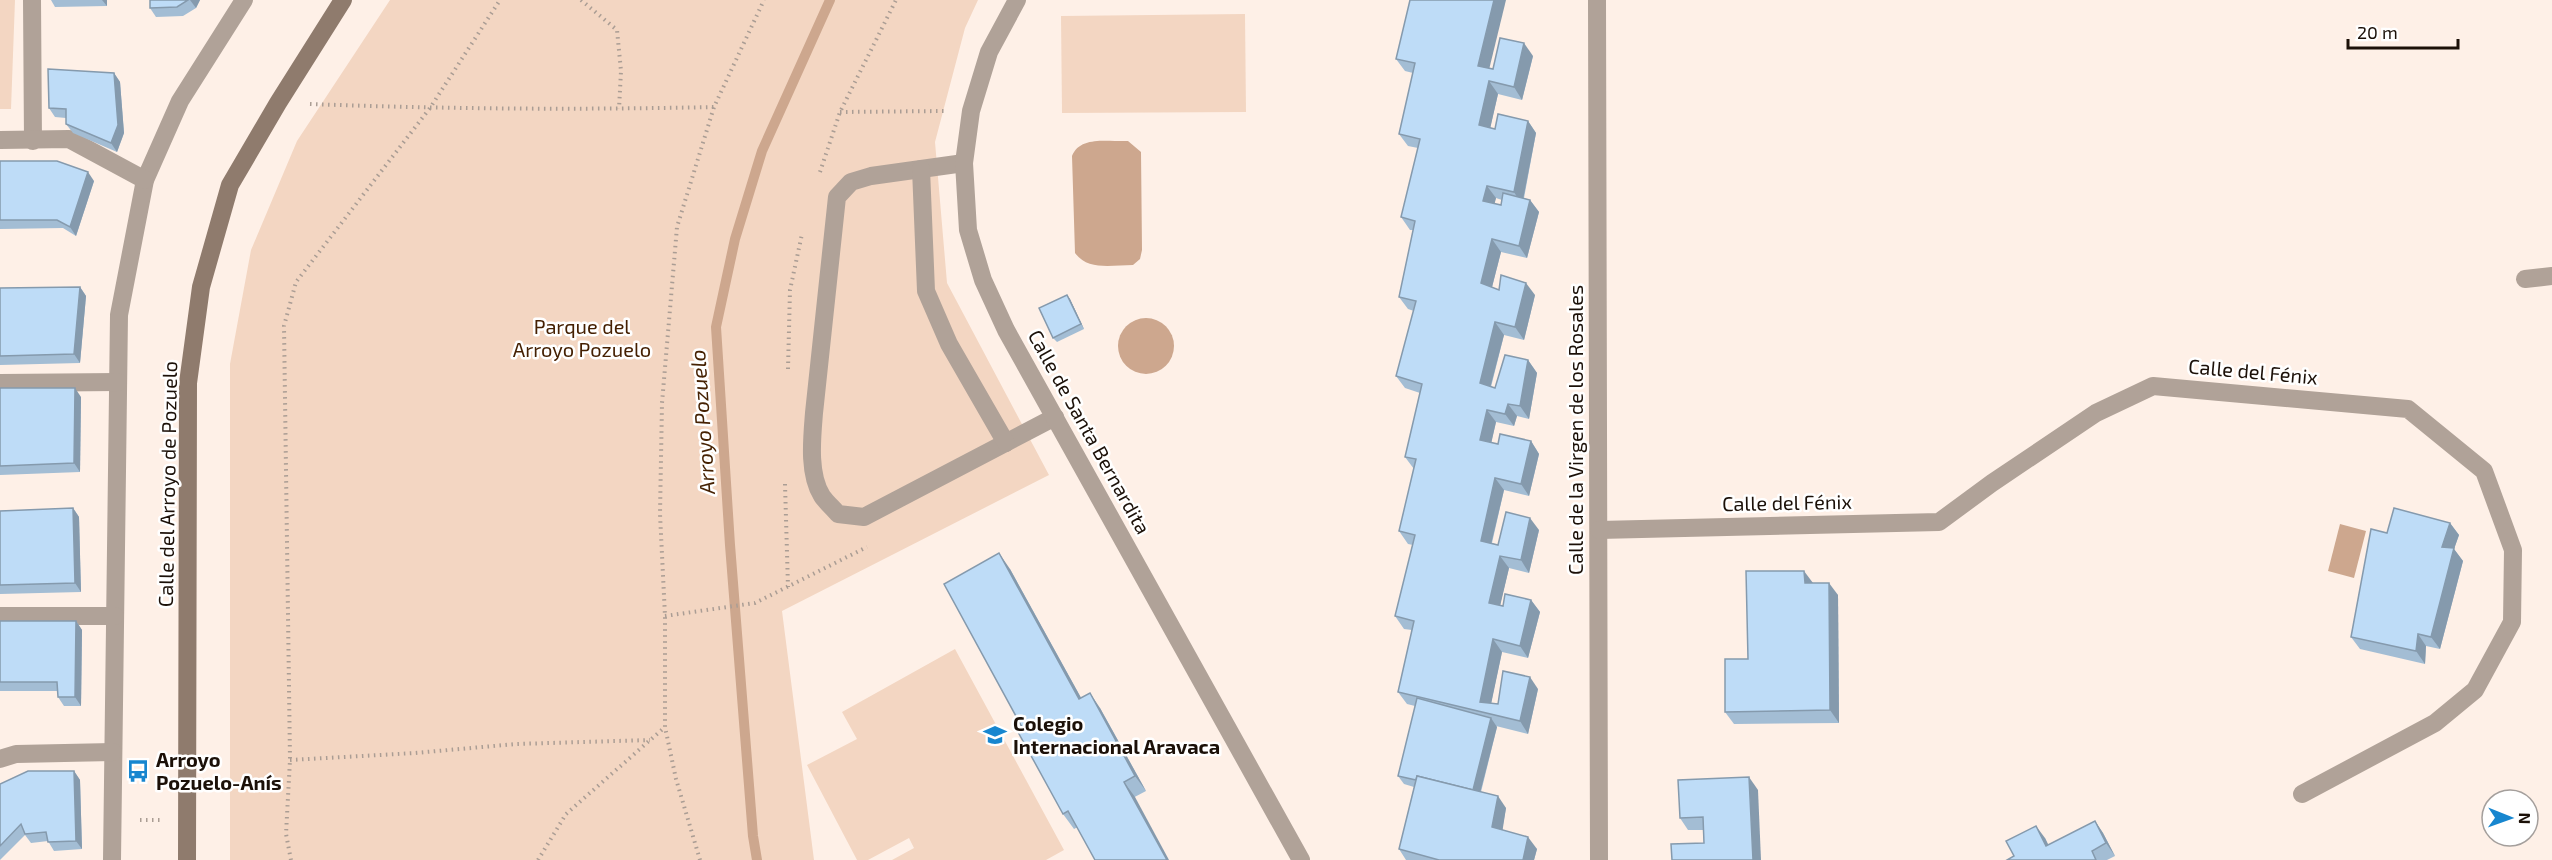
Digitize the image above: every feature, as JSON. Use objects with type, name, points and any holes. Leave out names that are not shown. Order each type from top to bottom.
[{"type":"main road","name":"Calle del Arroyo de Pozuelo","points":[[187,860],[188,383],[201,287],[230,185],[343,0]]},
{"type":"street","points":[[32,0],[33,141]]},
{"type":"street","points":[[112,860],[119,315],[145,180],[180,101],[244,0]]},
{"type":"street","name":"Calle de Santa Bernardita","points":[[1017,0],[989,52],[971,111],[964,163],[968,230],[983,280],[1006,330],[1301,860]]},
{"type":"street","name":"Calle de la Virgen de los Rosales","points":[[1596,4],[1599,860]]},
{"type":"street","points":[[0,140],[69,140],[145,180]]},
{"type":"street","points":[[964,163],[872,176],[851,182],[837,197],[814,413],[814,479],[822,496],[837,514],[864,517],[1055,417]]},
{"type":"street","points":[[921,169],[926,291],[949,344],[1006,442]]},
{"type":"street","points":[[2525,279],[2552,276]]},
{"type":"street","points":[[0,383],[118,382]]},
{"type":"street","name":"Calle del Fénix","points":[[1599,530],[1939,522],[1992,483],[2096,413],[2153,386],[2408,409],[2484,471],[2513,550],[2512,622],[2475,690],[2435,723],[2302,794]]},
{"type":"street","points":[[0,616],[115,616]]},
{"type":"street","points":[[0,759],[16,754],[113,752]]},
{"type":"path","points":[[291,860],[286,834],[290,760],[284,326],[296,282],[430,108],[500,0]]},
{"type":"path","points":[[581,0],[617,30],[621,71],[619,109]]},
{"type":"path","points":[[700,860],[676,779],[665,727],[665,616],[660,514],[662,403],[676,226],[714,107],[764,0]]},
{"type":"path","points":[[896,0],[840,112],[971,111]]},
{"type":"path","points":[[278,103],[430,108],[714,107]]},
{"type":"path","points":[[665,616],[755,603]]},
{"type":"path","points":[[538,860],[566,814],[665,727]]},
{"type":"path","points":[[290,760],[405,754],[516,744],[650,740]]},
{"type":"path","points":[[112,820],[187,820]]},
{"type":"green space","points":[[0,0],[15,0],[11,109],[0,109]]},
{"type":"green space","name":"Parque del Arroyo Pozuelo","points":[[390,0],[978,0],[965,28],[935,142],[947,283],[1049,475],[782,611],[814,860],[230,860],[230,364],[251,250],[297,141]]},
{"type":"green space","points":[[1245,14],[1246,112],[1062,113],[1061,16]]},
{"type":"green space","points":[[955,649],[1064,850],[1046,860],[892,860],[914,848],[909,838],[868,860],[857,860],[807,765],[857,739],[842,712]]},
{"type":"shaded area","points":[[1128,141],[1141,152],[1142,250],[1140,259],[1133,265],[1094,265],[1080,259],[1075,253],[1072,156],[1076,149],[1088,142]]},
{"type":"shaded area","points":[[1146,318],[1157,320],[1166,326],[1172,335],[1174,346],[1172,357],[1166,366],[1157,372],[1146,374],[1135,372],[1126,366],[1120,357],[1118,346],[1120,335],[1126,326],[1135,320]]},
{"type":"shaded area","points":[[2340,524],[2366,531],[2354,578],[2328,571]]},
{"type":"building","points":[[150,0],[188,0],[177,7],[150,8]]},
{"type":"building","points":[[1410,0],[1494,0],[1478,66],[1493,69],[1500,38],[1524,43],[1514,87],[1489,81],[1479,125],[1495,129],[1498,114],[1528,121],[1514,192],[1487,186],[1483,201],[1501,205],[1503,193],[1530,200],[1519,246],[1492,239],[1481,283],[1499,290],[1501,275],[1526,283],[1515,327],[1495,322],[1480,383],[1495,388],[1505,355],[1528,360],[1520,406],[1508,404],[1505,414],[1487,410],[1480,440],[1498,444],[1500,434],[1531,441],[1521,484],[1495,478],[1481,541],[1498,545],[1506,512],[1530,518],[1521,560],[1500,556],[1489,603],[1503,606],[1505,594],[1531,600],[1520,646],[1493,639],[1480,702],[1498,704],[1503,671],[1530,677],[1520,721],[1398,692],[1414,621],[1395,616],[1415,535],[1399,531],[1416,459],[1405,457],[1422,384],[1396,376],[1416,301],[1399,297],[1415,221],[1401,217],[1420,139],[1399,134],[1415,63],[1396,59]]},
{"type":"building","points":[[48,69],[114,73],[118,125],[111,143],[66,124],[66,109],[49,108]]},
{"type":"building","points":[[0,161],[57,161],[88,172],[70,227],[57,220],[0,220]]},
{"type":"building","points":[[80,287],[74,354],[0,356],[0,288]]},
{"type":"building","points":[[1067,295],[1081,324],[1053,338],[1039,308]]},
{"type":"building","points":[[0,388],[75,388],[74,463],[0,466]]},
{"type":"building","points":[[73,508],[75,583],[0,585],[0,511]]},
{"type":"building","points":[[2394,508],[2450,523],[2442,547],[2454,548],[2431,637],[2418,634],[2416,651],[2351,637],[2371,529],[2387,533]]},
{"type":"building","points":[[999,553],[1079,699],[1090,693],[1135,776],[1124,782],[1167,860],[1095,860],[1068,811],[1063,814],[1018,732],[1023,729],[944,584]]},
{"type":"building","points":[[1746,571],[1804,571],[1805,583],[1829,583],[1830,710],[1725,712],[1725,659],[1748,659]]},
{"type":"building","points":[[0,621],[76,621],[75,697],[58,697],[57,682],[0,682]]},
{"type":"building","points":[[1417,698],[1491,718],[1473,790],[1417,776],[1416,780],[1398,776]]},
{"type":"building","points":[[28,771],[74,771],[76,841],[48,842],[46,832],[25,834],[21,824],[0,846],[0,784]]},
{"type":"building","points":[[1417,776],[1498,796],[1492,827],[1528,837],[1523,860],[1439,860],[1399,849]]},
{"type":"building","points":[[1749,777],[1753,860],[1672,860],[1671,844],[1704,843],[1703,817],[1680,818],[1678,780]]},
{"type":"building","points":[[2095,821],[2106,843],[2092,851],[2096,860],[2007,860],[2014,856],[2006,841],[2036,826],[2046,846]]},
{"type":"waterway","name":"Arroyo Pozuelo","points":[[757,860],[753,836],[730,545],[716,327],[735,239],[762,151],[830,0]]},
{"type":"place","name":"Colegio Internacional Aravaca","points":[[995,735]]},
{"type":"place","name":"Arroyo Pozuelo-Anís","points":[[138,771]]}]
